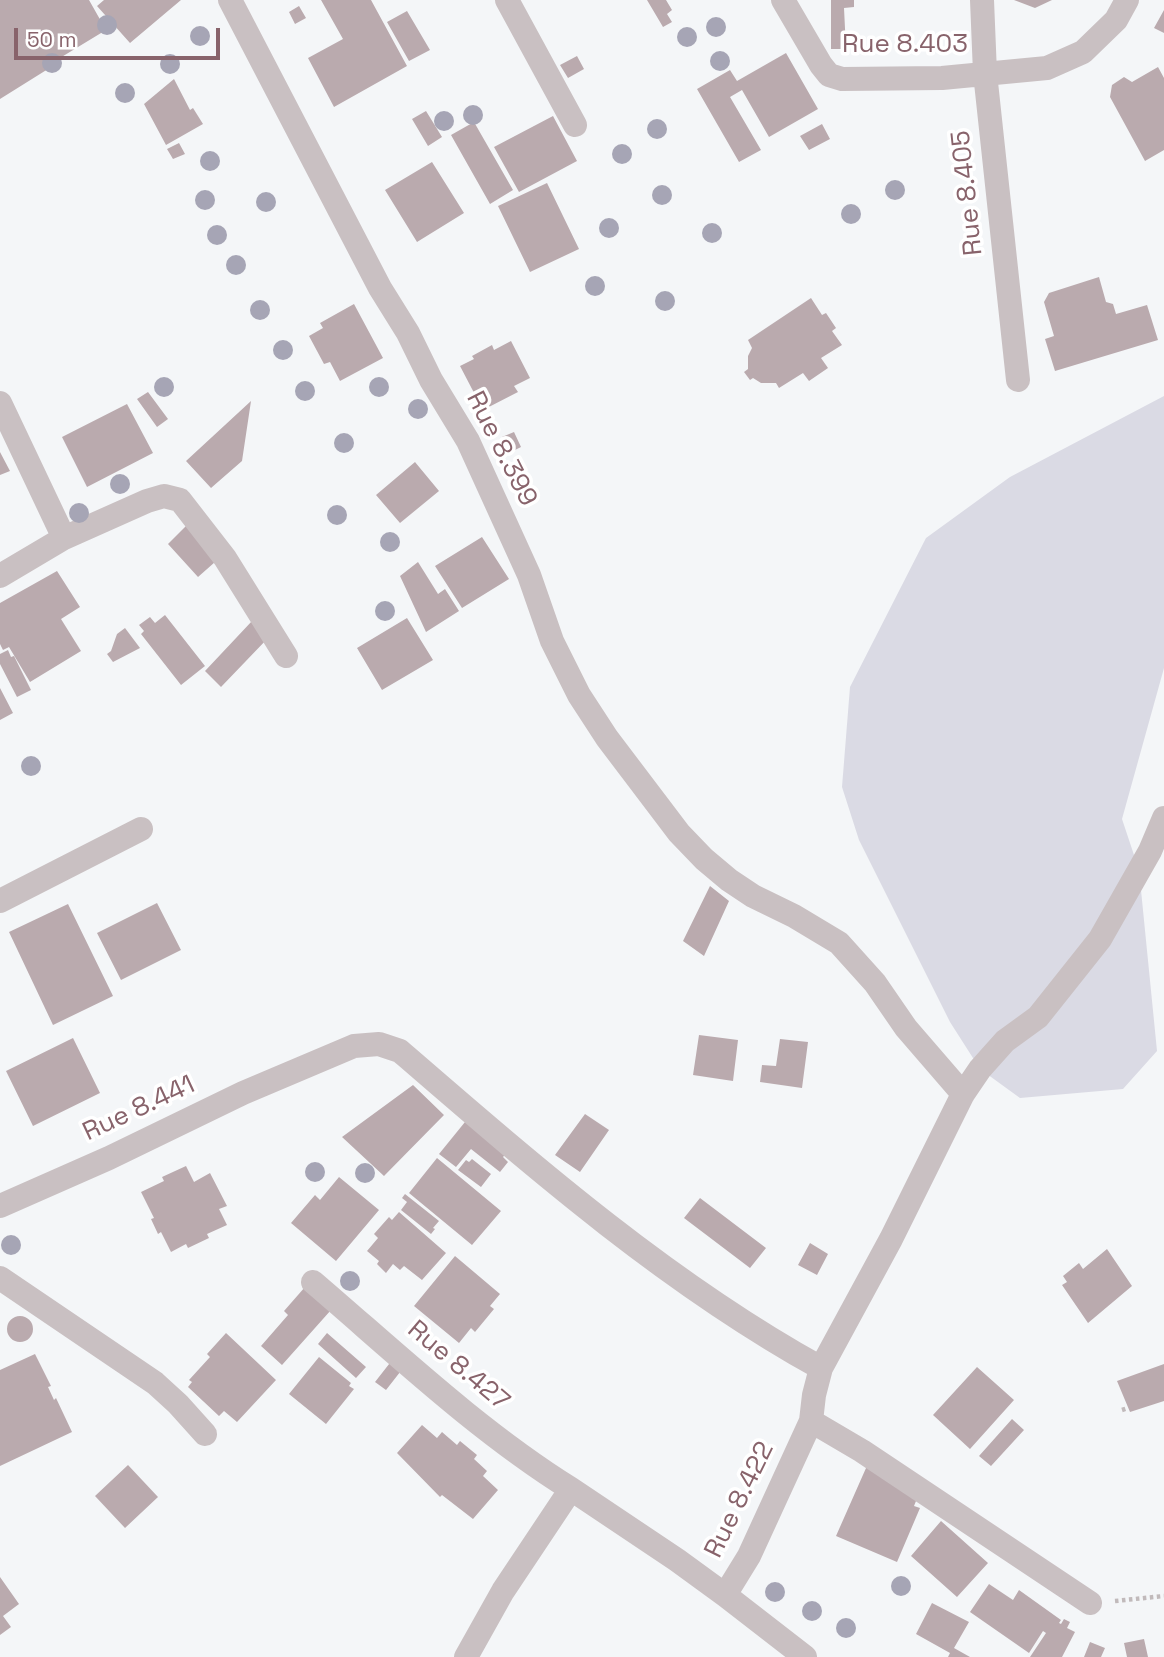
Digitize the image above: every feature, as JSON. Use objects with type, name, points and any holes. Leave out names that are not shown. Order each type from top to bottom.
[{"type":"street","name":"Rue 8.399","points":[[230,0],[380,288],[408,334],[430,380],[468,441],[529,575],[552,641],[579,695],[607,738],[679,833],[729,880],[839,943],[875,983],[906,1028],[963,1094]]},
{"type":"street","points":[[507,0],[575,125]]},
{"type":"street","name":"Rue 8.403","points":[[783,0],[829,75],[842,79],[892,79],[942,78],[985,73]]},
{"type":"street","name":"Rue 8.405","points":[[982,0],[985,73],[1018,380]]},
{"type":"street","points":[[985,73],[1046,68],[1083,52],[1116,20],[1127,0]]},
{"type":"street","points":[[0,403],[64,538]]},
{"type":"street","points":[[0,576],[64,538],[147,501],[164,496],[180,500],[225,558],[286,656]]},
{"type":"street","name":"Rue 8.422","points":[[571,1489],[725,1595],[749,1556],[811,1421],[821,1368],[891,1239],[963,1094],[980,1069],[1005,1041],[1038,1017],[1100,939],[1164,818]]},
{"type":"street","points":[[0,901],[141,829]]},
{"type":"street","name":"Rue 8.441","points":[[0,1206],[109,1158],[243,1093],[354,1046],[379,1044],[400,1051],[574,1199],[716,1304],[768,1339],[821,1368]]},
{"type":"street","points":[[0,1278],[155,1383],[205,1434]]},
{"type":"street","name":"Rue 8.427","points":[[313,1282],[489,1431],[532,1465],[571,1489]]},
{"type":"street","points":[[811,1421],[862,1451],[1090,1603]]},
{"type":"street","points":[[466,1657],[503,1591],[571,1489]]},
{"type":"street","points":[[725,1595],[805,1657]]},
{"type":"path","points":[[1122,1410],[1128,1408]]},
{"type":"path","points":[[1090,1603],[1164,1596]]},
{"type":"shaded area","points":[[1164,396],[1164,668],[1122,819],[1139,870],[1157,1051],[1123,1089],[1020,1098],[980,1069],[950,1022],[859,840],[842,787],[850,687],[926,538],[1010,477]]},
{"type":"building","points":[[0,0],[89,0],[106,30],[0,99]]},
{"type":"building","points":[[104,0],[181,0],[130,43],[97,6]]},
{"type":"building","points":[[321,0],[371,0],[407,66],[334,107],[308,58],[343,39]]},
{"type":"building","points":[[647,0],[666,0],[672,10],[667,14],[672,22],[663,27]]},
{"type":"building","points":[[831,0],[854,0],[854,7],[844,8],[846,49],[831,49]]},
{"type":"building","points":[[1014,0],[1052,0],[1035,8]]},
{"type":"building","points":[[299,6],[306,18],[295,24],[289,12]]},
{"type":"building","points":[[1164,10],[1164,33],[1154,28]]},
{"type":"building","points":[[407,11],[430,50],[409,61],[387,22]]},
{"type":"building","points":[[786,53],[818,109],[769,137],[742,90],[730,97],[761,150],[739,162],[697,89],[730,70],[737,81]]},
{"type":"building","points":[[577,56],[584,69],[568,78],[560,65]]},
{"type":"building","points":[[1158,67],[1164,78],[1164,150],[1145,161],[1110,97],[1112,85],[1124,77],[1132,82]]},
{"type":"building","points":[[174,79],[190,110],[193,108],[203,124],[166,145],[144,104]]},
{"type":"building","points":[[426,111],[442,137],[428,146],[412,119]]},
{"type":"building","points":[[553,116],[577,161],[519,192],[494,147]]},
{"type":"building","points":[[474,122],[513,190],[490,204],[451,135]]},
{"type":"building","points":[[822,124],[830,139],[809,150],[800,136]]},
{"type":"building","points":[[179,143],[185,154],[173,159],[167,149]]},
{"type":"building","points":[[432,162],[464,213],[417,242],[385,190]]},
{"type":"building","points":[[547,183],[579,249],[530,272],[498,206]]},
{"type":"building","points":[[1099,277],[1106,302],[1113,304],[1116,314],[1147,305],[1158,340],[1055,371],[1045,339],[1054,336],[1044,302],[1049,293]]},
{"type":"building","points":[[811,298],[822,315],[826,313],[836,328],[832,331],[842,345],[821,358],[828,368],[809,381],[803,373],[779,388],[776,383],[761,383],[753,378],[750,380],[744,372],[748,369],[748,356],[752,348],[748,340]]},
{"type":"building","points":[[354,304],[383,358],[340,381],[330,362],[324,364],[309,336],[323,328],[320,323]]},
{"type":"building","points":[[511,341],[530,378],[514,386],[518,392],[483,410],[460,366],[492,345],[494,350]]},
{"type":"building","points":[[148,392],[168,419],[157,427],[137,399]]},
{"type":"building","points":[[251,401],[242,461],[211,488],[186,461]]},
{"type":"building","points":[[127,404],[153,453],[87,487],[62,437]]},
{"type":"building","points":[[514,432],[521,447],[509,453],[502,437]]},
{"type":"building","points":[[0,452],[10,471],[0,475]]},
{"type":"building","points":[[415,462],[439,491],[400,523],[376,495]]},
{"type":"building","points":[[190,522],[215,562],[198,577],[168,544]]},
{"type":"building","points":[[482,537],[509,579],[462,608],[435,566]]},
{"type":"building","points":[[418,562],[438,594],[445,589],[459,611],[426,632],[400,576]]},
{"type":"building","points":[[57,571],[80,607],[61,619],[81,651],[30,682],[9,647],[3,650],[0,644],[0,603]]},
{"type":"building","points":[[165,615],[205,666],[181,685],[141,634],[144,631],[139,625],[150,617],[155,623]]},
{"type":"building","points":[[407,618],[433,660],[382,690],[357,648]]},
{"type":"building","points":[[252,621],[269,637],[221,687],[205,671]]},
{"type":"building","points":[[125,628],[140,648],[113,662],[107,654],[111,651],[117,634]]},
{"type":"building","points":[[8,650],[11,657],[14,656],[31,690],[17,697],[0,664],[0,654]]},
{"type":"building","points":[[0,688],[13,713],[0,720]]},
{"type":"building","points":[[710,886],[729,901],[704,956],[683,941]]},
{"type":"building","points":[[157,903],[181,950],[121,980],[97,933]]},
{"type":"building","points":[[68,904],[113,996],[53,1025],[9,932]]},
{"type":"building","points":[[699,1035],[738,1040],[733,1081],[693,1075]]},
{"type":"building","points":[[73,1038],[100,1093],[33,1126],[6,1071]]},
{"type":"building","points":[[780,1039],[808,1042],[802,1088],[760,1082],[762,1065],[776,1066]]},
{"type":"building","points":[[413,1085],[444,1115],[384,1176],[342,1137]]},
{"type":"building","points":[[585,1114],[609,1130],[580,1172],[555,1155]]},
{"type":"building","points":[[465,1122],[508,1151],[503,1157],[508,1162],[500,1172],[471,1149],[456,1167],[439,1154]]},
{"type":"building","points":[[437,1158],[501,1211],[472,1245],[409,1193]]},
{"type":"building","points":[[472,1159],[491,1174],[481,1187],[458,1170],[466,1160],[469,1162]]},
{"type":"building","points":[[186,1166],[194,1182],[210,1173],[227,1206],[219,1209],[227,1225],[207,1234],[209,1238],[188,1248],[186,1244],[171,1252],[161,1232],[158,1234],[151,1219],[154,1218],[141,1192],[164,1181],[162,1177]]},
{"type":"building","points":[[339,1177],[379,1210],[336,1261],[291,1223],[315,1195],[320,1200]]},
{"type":"building","points":[[405,1194],[439,1221],[431,1234],[401,1210],[407,1202],[402,1198]]},
{"type":"building","points":[[700,1198],[766,1248],[750,1268],[684,1218]]},
{"type":"building","points":[[399,1212],[446,1253],[422,1280],[404,1266],[400,1270],[393,1264],[386,1273],[377,1264],[379,1261],[367,1251],[378,1238],[374,1234],[389,1217],[392,1220]]},
{"type":"building","points":[[810,1243],[828,1254],[817,1275],[798,1265]]},
{"type":"building","points":[[1107,1249],[1132,1286],[1088,1323],[1062,1285],[1067,1282],[1063,1276],[1079,1263],[1083,1269]]},
{"type":"building","points":[[455,1256],[500,1294],[490,1306],[494,1309],[475,1332],[471,1328],[459,1343],[414,1306]]},
{"type":"building","points":[[305,1287],[331,1310],[282,1365],[261,1346],[288,1315],[284,1311]]},
{"type":"building","points":[[20,1316],[29,1320],[33,1329],[29,1338],[20,1342],[11,1338],[7,1329],[11,1320]]},
{"type":"building","points":[[226,1333],[276,1380],[237,1422],[224,1411],[219,1416],[188,1387],[192,1382],[189,1380],[210,1357],[207,1354]]},
{"type":"building","points":[[327,1333],[366,1367],[356,1378],[318,1344]]},
{"type":"building","points":[[35,1354],[51,1386],[48,1387],[54,1400],[56,1398],[72,1432],[0,1466],[0,1370]]},
{"type":"building","points":[[319,1357],[351,1383],[349,1386],[354,1389],[326,1424],[289,1394]]},
{"type":"building","points":[[393,1359],[404,1367],[386,1390],[375,1382]]},
{"type":"building","points":[[1164,1364],[1164,1401],[1130,1412],[1117,1381]]},
{"type":"building","points":[[977,1367],[1014,1400],[970,1449],[933,1415]]},
{"type":"building","points":[[1012,1419],[1024,1430],[991,1466],[979,1456]]},
{"type":"building","points":[[422,1425],[437,1438],[442,1432],[457,1445],[460,1441],[477,1455],[474,1459],[487,1471],[483,1476],[498,1490],[473,1519],[442,1495],[440,1497],[397,1453]]},
{"type":"building","points":[[870,1459],[920,1491],[914,1506],[920,1508],[897,1562],[836,1536]]},
{"type":"building","points":[[128,1465],[158,1497],[125,1528],[95,1496]]},
{"type":"building","points":[[941,1521],[988,1563],[957,1597],[911,1556]]},
{"type":"building","points":[[0,1577],[19,1604],[3,1616],[11,1627],[0,1635]]},
{"type":"building","points":[[989,1584],[1013,1600],[1019,1590],[1061,1620],[1059,1623],[1064,1619],[1070,1622],[1067,1628],[1075,1632],[1062,1657],[1030,1657],[1046,1633],[1043,1631],[1029,1653],[970,1612]]},
{"type":"building","points":[[932,1603],[969,1622],[954,1648],[970,1657],[948,1657],[950,1653],[916,1634]]},
{"type":"building","points":[[1144,1639],[1148,1657],[1127,1657],[1124,1643]]},
{"type":"building","points":[[1090,1642],[1105,1648],[1101,1657],[1084,1657]]}]
